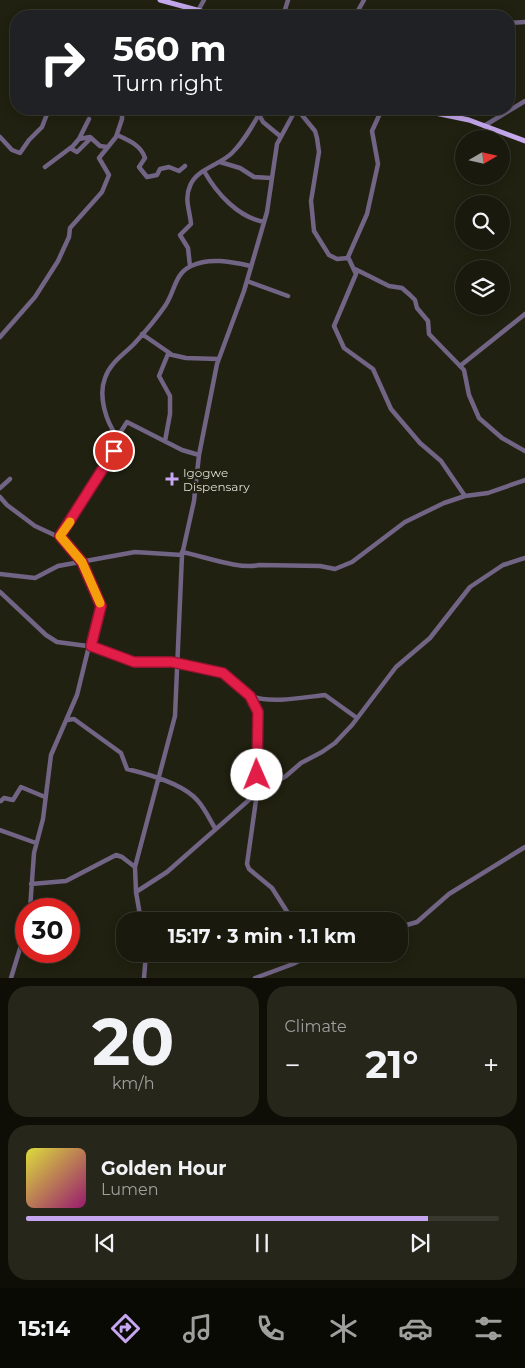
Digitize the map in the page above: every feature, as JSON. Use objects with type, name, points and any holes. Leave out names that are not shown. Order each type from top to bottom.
[{"type":"main road","points":[[160,0],[196,10]]},
{"type":"main road","points":[[445,115],[469,120],[525,141]]},
{"type":"street","points":[[0,137],[12,150],[20,153],[29,140],[42,128],[47,115]]},
{"type":"street","points":[[0,337],[31,302],[48,278],[68,239],[71,226],[104,190],[109,175],[100,163],[99,158],[116,135],[122,115]]},
{"type":"street","points":[[139,912],[135,867],[175,716],[182,554],[194,501],[199,456],[218,359],[228,337],[247,282],[269,205],[271,178],[280,136],[292,115]]},
{"type":"street","points":[[300,115],[317,137],[319,152],[311,201],[314,231],[328,255],[337,259],[348,258]]},
{"type":"street","points":[[348,258],[367,214],[378,164],[372,131],[379,115]]},
{"type":"street","points":[[484,126],[502,115]]},
{"type":"street","points":[[190,266],[188,248],[180,234],[191,224],[187,205],[190,186],[204,171],[220,162],[246,138],[258,116],[280,136]]},
{"type":"street","points":[[45,167],[79,139],[89,119]]},
{"type":"street","points":[[116,135],[130,141],[143,153],[145,158],[139,167],[147,177],[157,174],[157,170],[160,169],[169,167],[179,171],[185,166]]},
{"type":"street","points":[[79,139],[91,138],[100,146],[107,147]]},
{"type":"street","points":[[70,148],[77,152],[91,138]]},
{"type":"street","points":[[220,162],[240,168],[254,178],[271,178]]},
{"type":"street","points":[[204,171],[211,182],[243,216],[264,222]]},
{"type":"street","points":[[348,258],[355,269],[389,286],[402,288],[415,300],[417,308],[428,321],[429,334],[466,372],[468,390],[479,418],[502,438],[525,451]]},
{"type":"street","points":[[117,436],[107,419],[103,391],[104,379],[110,367],[142,334],[172,294],[178,276],[190,266],[222,261],[251,266]]},
{"type":"street","points":[[355,269],[355,277],[334,324],[343,346],[373,369],[391,409],[420,443],[441,461],[465,496]]},
{"type":"street","points":[[247,282],[288,296]]},
{"type":"street","points":[[460,366],[525,314]]},
{"type":"street","points":[[142,334],[171,354],[186,358],[218,359]]},
{"type":"street","points":[[165,441],[170,414],[170,396],[167,387],[159,376],[167,356],[171,354]]},
{"type":"street","points":[[60,536],[102,470],[113,457],[113,446],[117,436],[127,422],[199,456]]},
{"type":"street","points":[[0,488],[10,479]]},
{"type":"street","points":[[0,574],[35,578],[58,566],[135,552],[182,554],[253,567],[259,565],[320,566],[335,569],[352,562],[405,522],[444,503],[465,496],[488,493],[525,480]]},
{"type":"street","points":[[0,497],[7,505],[35,526],[60,536],[82,562],[101,608],[77,695],[51,756],[43,820],[36,843],[30,898]]},
{"type":"street","points":[[136,892],[167,872],[256,793],[328,748],[356,718],[396,667],[430,638],[470,587],[502,565],[525,558]]},
{"type":"street","points":[[0,592],[51,640],[90,646],[134,662],[172,662],[178,665],[220,671],[250,696],[260,717],[256,753],[256,793],[248,867],[272,888],[287,912]]},
{"type":"street","points":[[250,696],[266,700],[301,699],[324,695],[356,718]]},
{"type":"street","points":[[67,720],[74,720],[121,753],[127,769],[171,783],[193,796],[215,828]]},
{"type":"street","points":[[1,802],[4,798],[13,800],[21,787],[46,797]]},
{"type":"street","points":[[0,830],[36,843]]},
{"type":"street","points":[[408,925],[417,922],[449,894],[525,847]]},
{"type":"street","points":[[31,884],[66,881],[116,855],[122,856],[135,867]]},
{"type":"street","points":[[144,978],[145,962]]},
{"type":"street","points":[[255,978],[291,962]]},
{"type":"street","points":[[11,978],[16,963]]},
{"type":"slow traffic","points":[[70,522],[60,536],[82,562],[91,587],[100,603]]},
{"type":"place","name":"Igogwe Dispensary","points":[[172,479]]},
{"type":"route","points":[[114,451],[113,457],[102,470],[93,487],[60,536],[82,562],[91,587],[101,606],[91,646],[129,661],[172,662],[178,665],[217,670],[223,673],[250,696],[260,717],[257,744],[257,775]]}]
